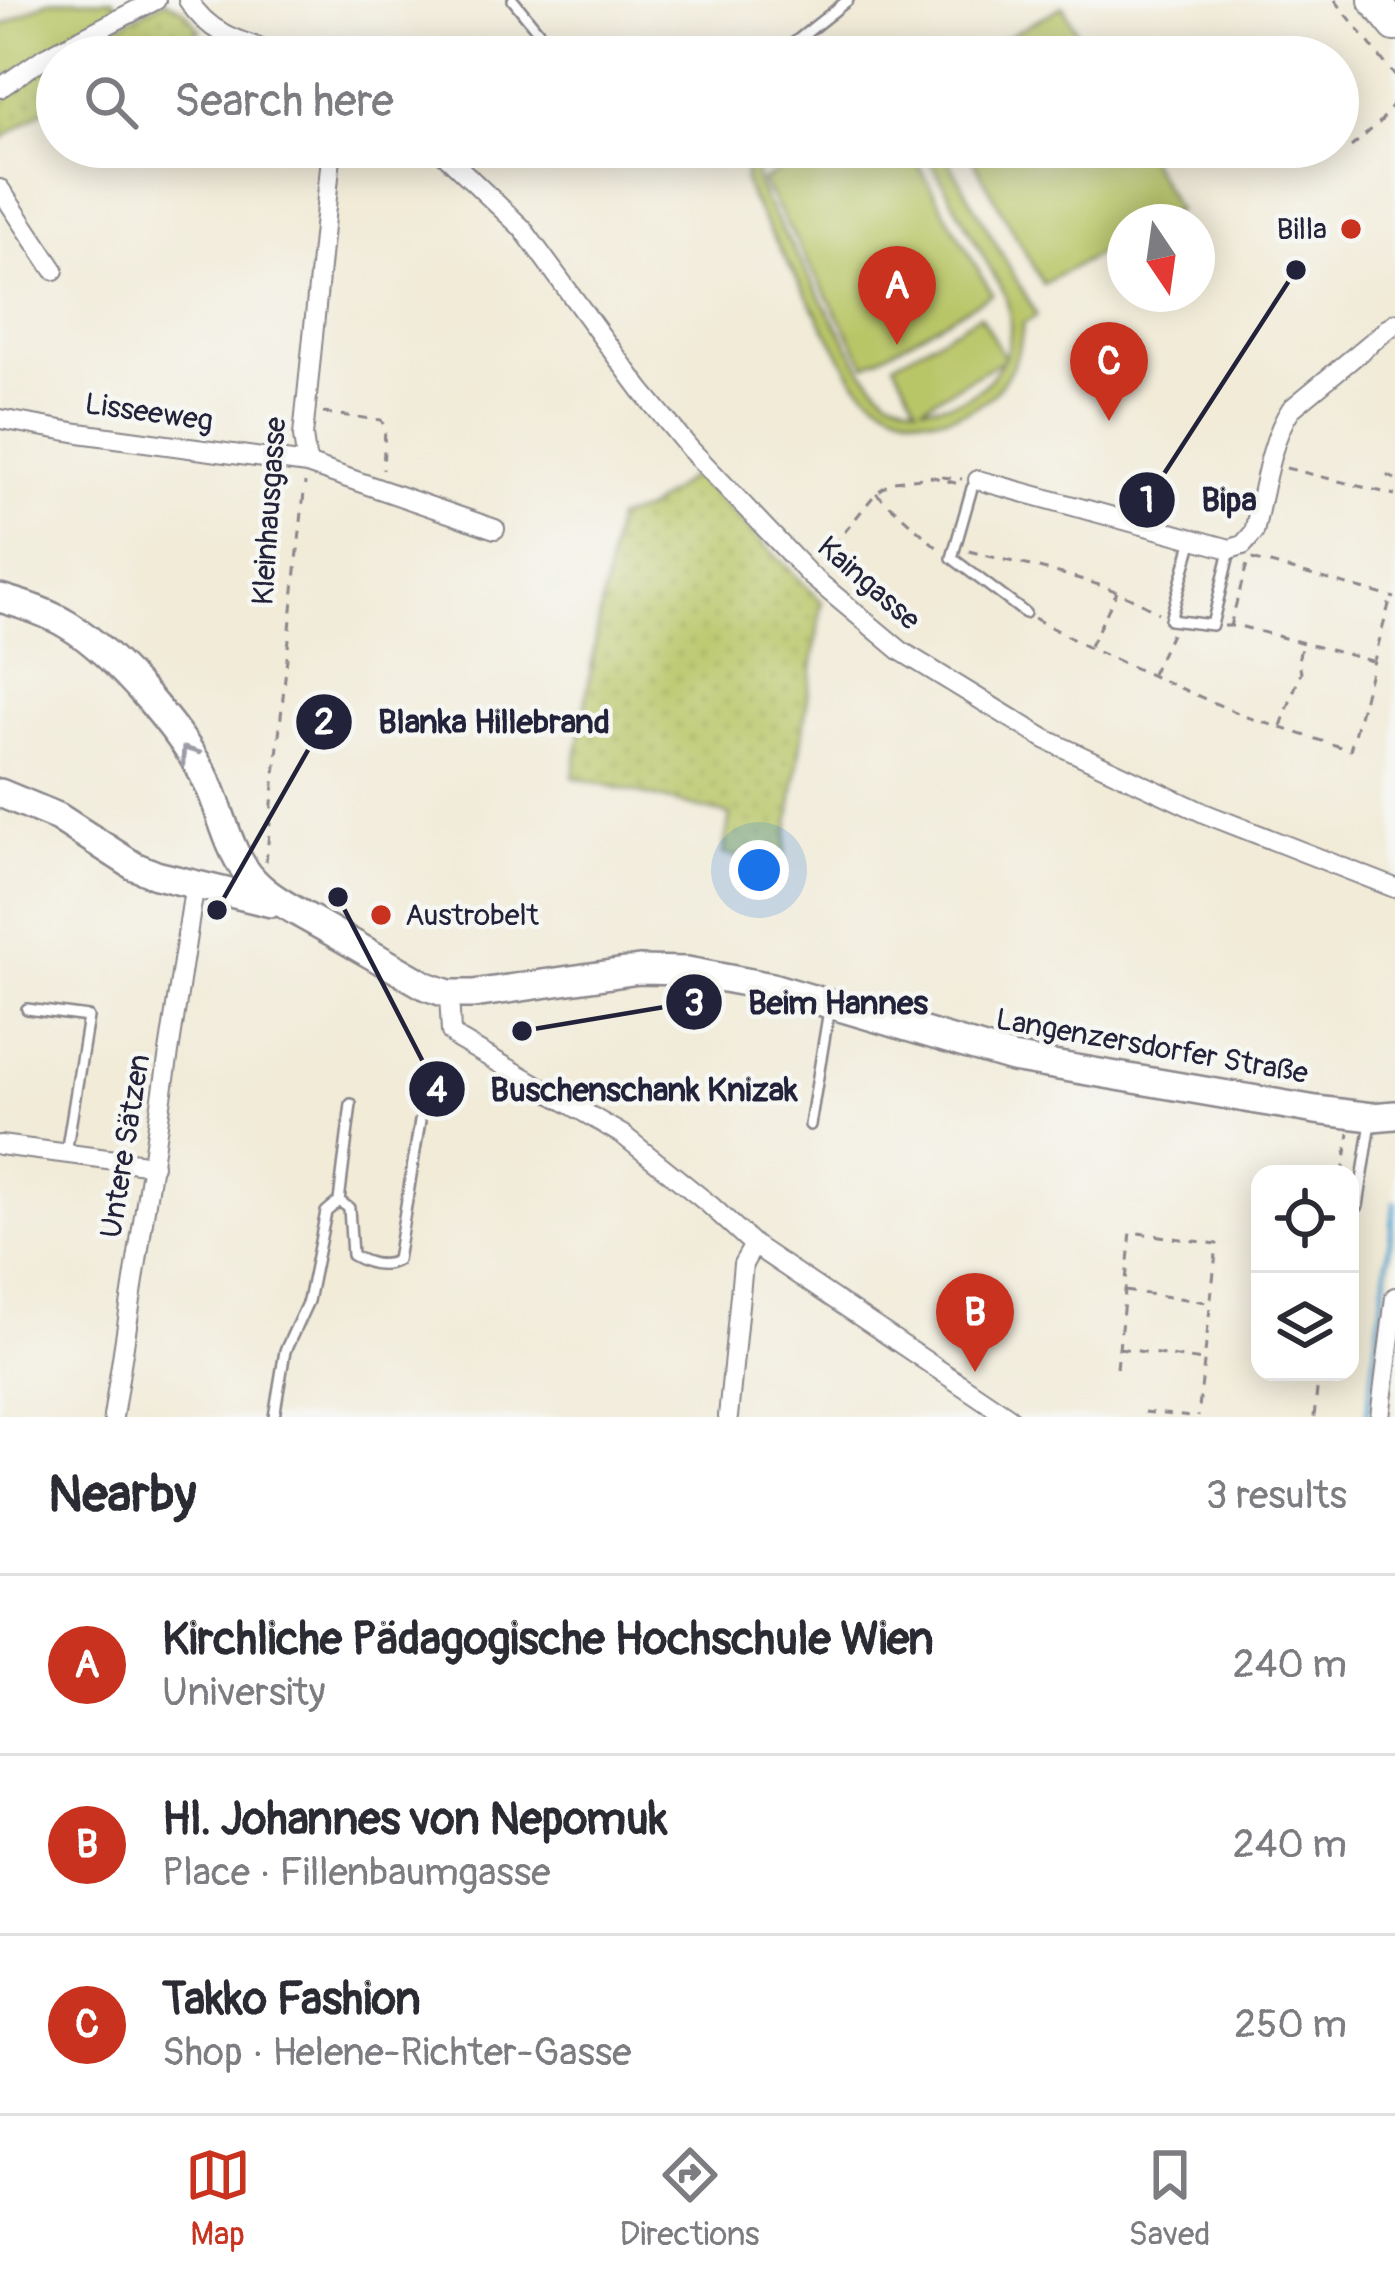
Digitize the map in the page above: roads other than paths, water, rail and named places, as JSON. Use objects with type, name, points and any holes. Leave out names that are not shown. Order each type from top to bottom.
[{"type":"main road","points":[[1374,0],[1395,26]]},
{"type":"main road","points":[[0,598],[73,627],[139,689],[197,765],[237,860],[255,883],[426,986],[449,994]]},
{"type":"main road","points":[[0,794],[58,817],[144,871],[295,910]]},
{"type":"main road","points":[[206,885],[229,876],[237,860]]},
{"type":"main road","name":"Langenzersdorfer Straße","points":[[449,994],[662,970],[743,981],[1012,1058],[1168,1087],[1373,1115]]},
{"type":"street","points":[[86,36],[156,0]]},
{"type":"street","points":[[188,0],[197,16],[224,36]]},
{"type":"street","points":[[0,88],[36,63]]},
{"type":"street","name":"Kleinhausgasse","points":[[307,464],[303,436],[330,168]]},
{"type":"street","name":"Kaingasse","points":[[459,168],[522,228],[640,390],[690,449],[809,575],[901,651],[1046,739],[1206,814],[1395,888]]},
{"type":"street","points":[[0,190],[54,270]]},
{"type":"street","points":[[975,484],[1240,553],[1254,532],[1284,419],[1395,323]]},
{"type":"street","name":"Lisseeweg","points":[[0,419],[307,464],[495,529]]},
{"type":"street","name":"Untere Sätzen","points":[[112,1417],[206,885]]},
{"type":"street","points":[[449,994],[451,1032],[458,1040],[623,1135],[754,1246],[1009,1417]]},
{"type":"street","points":[[0,1145],[153,1165]]},
{"type":"street","points":[[728,1417],[743,1264],[754,1246]]},
{"type":"street","points":[[1380,1417],[1395,1297]]},
{"type":"lane","points":[[514,0],[542,36]]},
{"type":"lane","points":[[803,36],[848,0]]},
{"type":"lane","points":[[975,484],[953,553],[1025,613]]},
{"type":"lane","points":[[1193,539],[1173,621],[1213,626],[1240,553]]},
{"type":"lane","points":[[809,1125],[830,1005]]},
{"type":"lane","points":[[27,1009],[88,1017],[66,1154]]},
{"type":"lane","points":[[274,1417],[285,1351],[308,1301],[326,1212],[339,1201],[351,1104]]},
{"type":"lane","points":[[1359,1200],[1373,1115]]},
{"type":"lane","points":[[339,1201],[349,1208],[352,1255],[368,1263],[397,1260],[421,1120]]},
{"type":"waterway","points":[[1367,1417],[1395,1202]]},
{"type":"place","name":"Billa","points":[[1351,229]]},
{"type":"place","name":"Bipa","points":[[1296,270]]},
{"type":"place","name":"Kirchliche Pädagogische Hochschule Wien","points":[[897,345]]},
{"type":"place","name":"Takko Fashion","points":[[1109,421]]},
{"type":"place","name":"Buschenschank Knizak","points":[[338,897]]},
{"type":"place","name":"Blanka Hillebrand","points":[[217,910]]},
{"type":"place","name":"Austrobelt","points":[[381,915]]},
{"type":"place","name":"Beim Hannes","points":[[522,1031]]},
{"type":"place","name":"Hl. Johannes von Nepomuk","points":[[975,1372]]}]
